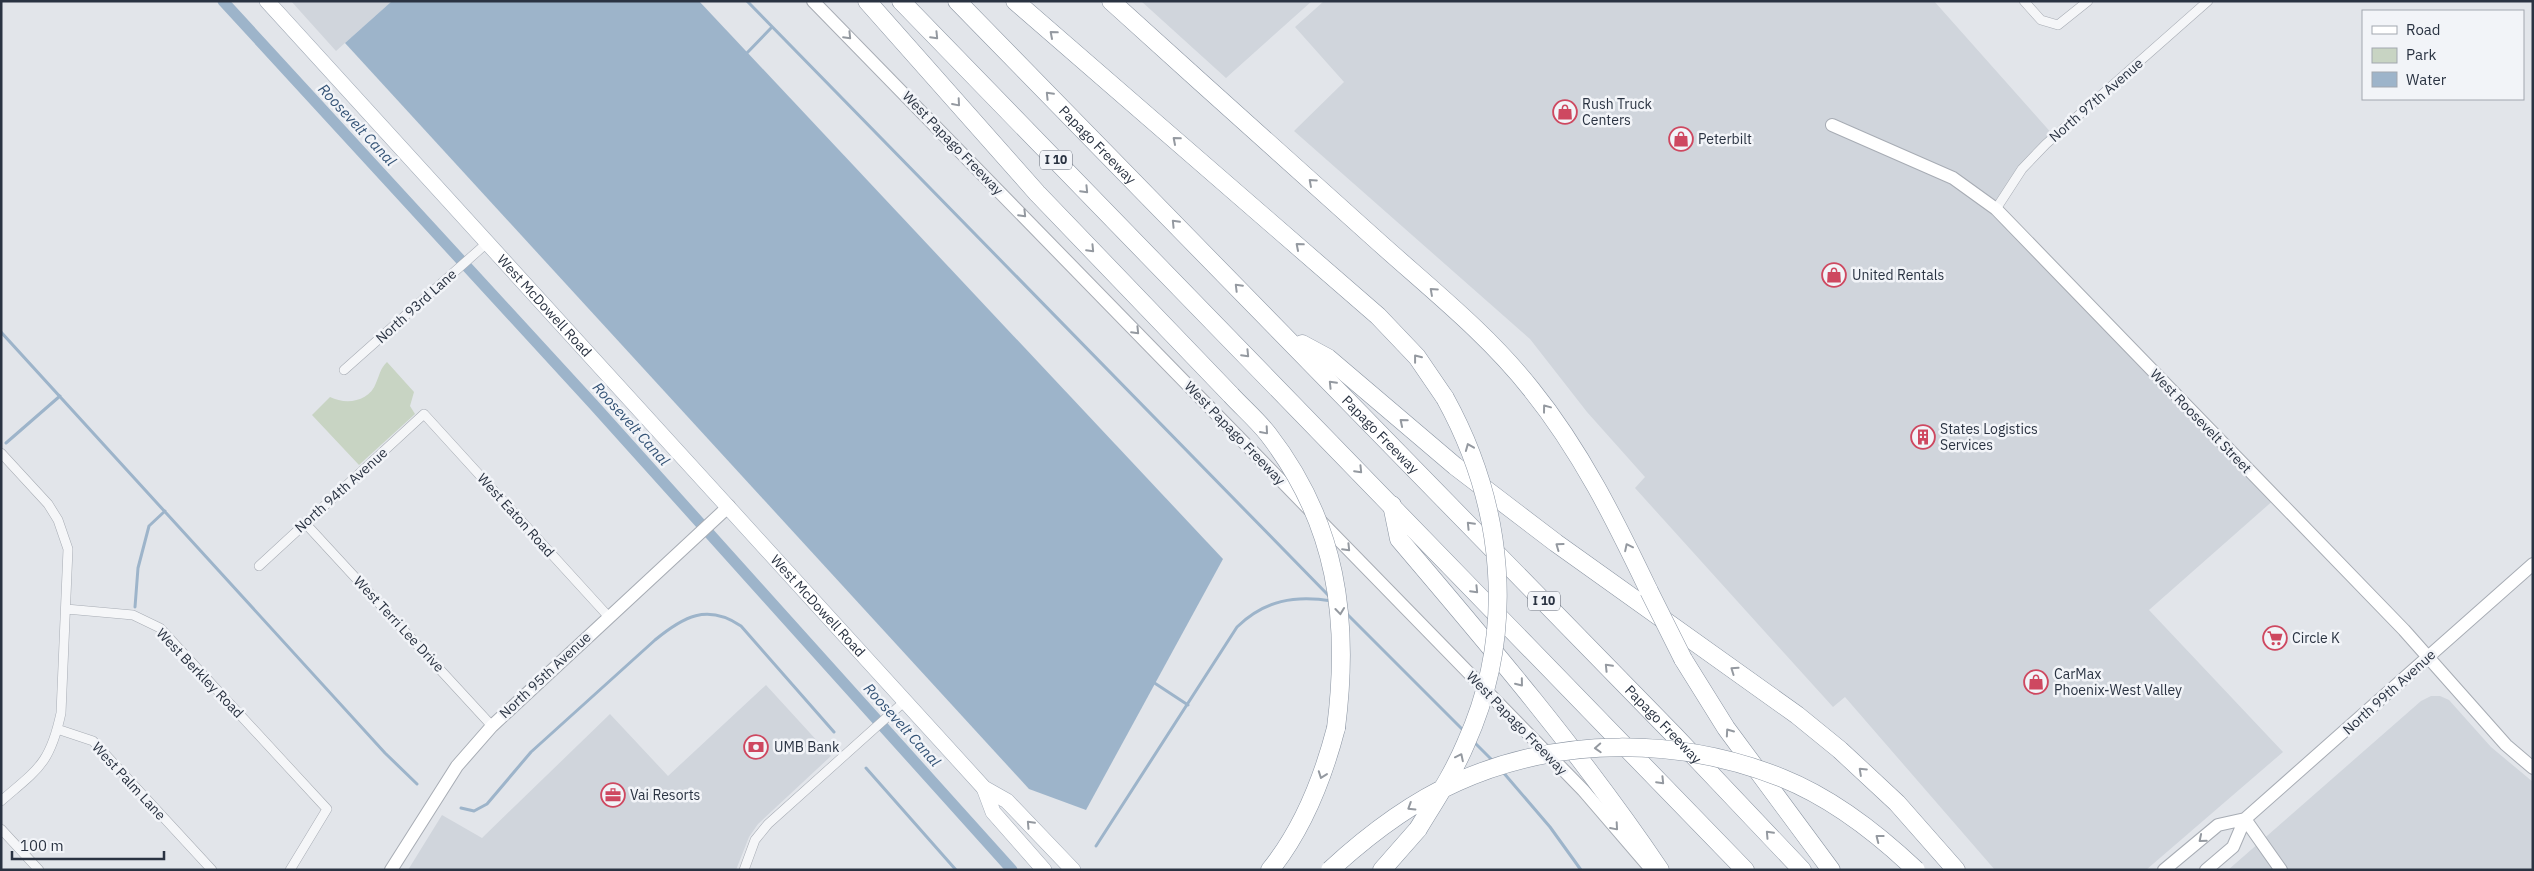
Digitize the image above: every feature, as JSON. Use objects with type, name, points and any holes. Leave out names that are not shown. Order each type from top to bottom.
[{"type":"highway","points":[[867,1],[1032,187],[1231,395],[1280,450],[1314,511],[1324,539],[1337,590],[1342,645],[1336,728],[1326,763],[1312,800],[1299,826],[1270,870]]},
{"type":"highway","name":"I 10","points":[[901,1],[1392,504],[1745,870]]},
{"type":"highway","name":"Papago Freeway","points":[[957,1],[1284,334],[1802,870]]},
{"type":"highway","points":[[1015,1],[1378,316],[1417,356],[1445,398],[1465,437],[1481,480],[1497,557],[1499,606],[1492,660],[1474,724],[1450,777],[1418,829],[1382,870]]},
{"type":"highway","points":[[1111,1],[1460,315],[1510,364],[1546,408],[1583,462],[1610,509],[1684,659],[1731,735],[1831,870]]},
{"type":"highway","points":[[1284,334],[1328,358],[1502,503],[1615,587],[1797,715],[1840,750],[1897,803],[1956,870]]},
{"type":"highway","points":[[1392,504],[1399,539],[1549,719],[1625,818],[1660,870]]},
{"type":"highway","points":[[1330,870],[1356,846],[1396,817],[1464,779],[1506,764],[1542,755],[1587,749],[1638,747],[1704,756],[1782,778],[1825,800],[1852,817],[1916,870]]},
{"type":"main road","name":"West McDowell Road","points":[[267,1],[984,788],[994,812],[1044,870]]},
{"type":"main road","name":"West Papago Freeway","points":[[813,1],[1576,784],[1652,870]]},
{"type":"main road","name":"West Roosevelt Street","points":[[1832,125],[1953,178],[1996,209],[2360,584],[2506,745],[2533,768]]},
{"type":"main road","name":"North 95th Avenue","points":[[391,870],[453,772],[492,726],[728,506]]},
{"type":"main road","name":"North 99th Avenue","points":[[2206,870],[2233,847],[2245,820],[2533,564]]},
{"type":"main road","name":"West McDowell Road","points":[[984,788],[1008,800],[1073,870]]},
{"type":"main road","points":[[2164,870],[2218,825],[2245,820],[2281,870]]},
{"type":"street","points":[[2024,1],[2041,20],[2058,25],[2088,1]]},
{"type":"street","name":"North 97th Avenue","points":[[1996,209],[2022,169],[2046,144],[2208,1]]},
{"type":"street","name":"North 93rd Lane","points":[[344,370],[488,242]]},
{"type":"street","name":"North 94th Avenue","points":[[259,566],[424,414]]},
{"type":"street","name":"West Eaton Road","points":[[424,414],[608,616]]},
{"type":"street","points":[[1,453],[48,504],[58,520],[68,549],[61,713],[58,729],[44,762],[1,801]]},
{"type":"street","name":"West Terri Lee Drive","points":[[305,523],[492,726]]},
{"type":"street","name":"West Berkley Road","points":[[66,609],[133,616],[160,628],[327,809],[290,870]]},
{"type":"street","points":[[744,870],[752,846],[768,824],[905,701]]},
{"type":"street","name":"West Palm Lane","points":[[58,729],[93,741],[212,870]]},
{"type":"street","points":[[1,829],[39,870]]},
{"type":"shaded area","points":[[291,1],[392,1],[336,51]]},
{"type":"shaded area","points":[[1141,1],[1312,1],[1226,78]]},
{"type":"shaded area","points":[[1324,1],[1934,1],[2054,136],[1996,209],[2276,498],[2149,610],[2283,752],[2146,870],[1995,870],[1845,697],[1833,707],[1635,488],[1645,477],[1587,412],[1530,339],[1294,131],[1344,82],[1295,27]]},
{"type":"shaded area","points":[[766,685],[831,756],[758,824],[749,837],[736,870],[408,870],[442,815],[482,838],[610,714],[668,776]]},
{"type":"shaded area","points":[[2431,696],[2440,696],[2449,700],[2491,747],[2533,782],[2533,870],[2228,870],[2421,701]]},
{"type":"green space","points":[[387,362],[414,392],[410,406],[415,414],[359,465],[312,415],[330,397],[343,401],[363,398],[373,389],[381,369]]},
{"type":"water","points":[[392,1],[699,1],[1223,559],[1086,810],[1029,789],[345,43]]},
{"type":"waterway","name":"Roosevelt Canal","points":[[223,1],[593,404],[1012,870]]},
{"type":"waterway","points":[[747,1],[1329,596]]},
{"type":"waterway","points":[[745,55],[772,27]]},
{"type":"waterway","points":[[1,332],[385,753],[417,784]]},
{"type":"waterway","points":[[6,443],[60,396]]},
{"type":"waterway","points":[[135,607],[138,568],[149,526],[165,511]]},
{"type":"waterway","points":[[1096,846],[1237,627],[1258,611],[1270,605],[1293,599],[1332,601]]},
{"type":"waterway","points":[[1346,613],[1465,732]]},
{"type":"waterway","points":[[461,808],[474,811],[487,804],[531,752],[655,640],[675,625],[696,616],[706,614],[717,615],[741,626],[834,732]]},
{"type":"waterway","points":[[1153,682],[1188,705]]},
{"type":"waterway","points":[[1472,740],[1493,761]]},
{"type":"waterway","points":[[866,768],[956,870]]},
{"type":"waterway","points":[[1502,771],[1550,827],[1581,870]]},
{"type":"place","name":"Rush Truck Centers","points":[[1565,112]]},
{"type":"place","name":"Peterbilt","points":[[1681,139]]},
{"type":"place","name":"United Rentals","points":[[1834,275]]},
{"type":"place","name":"States Logistics Services","points":[[1923,437]]},
{"type":"place","name":"Circle K","points":[[2275,638]]},
{"type":"place","name":"CarMax Phoenix-West Valley","points":[[2036,682]]},
{"type":"place","name":"UMB Bank","points":[[756,747]]},
{"type":"place","name":"Vai Resorts","points":[[613,795]]}]
